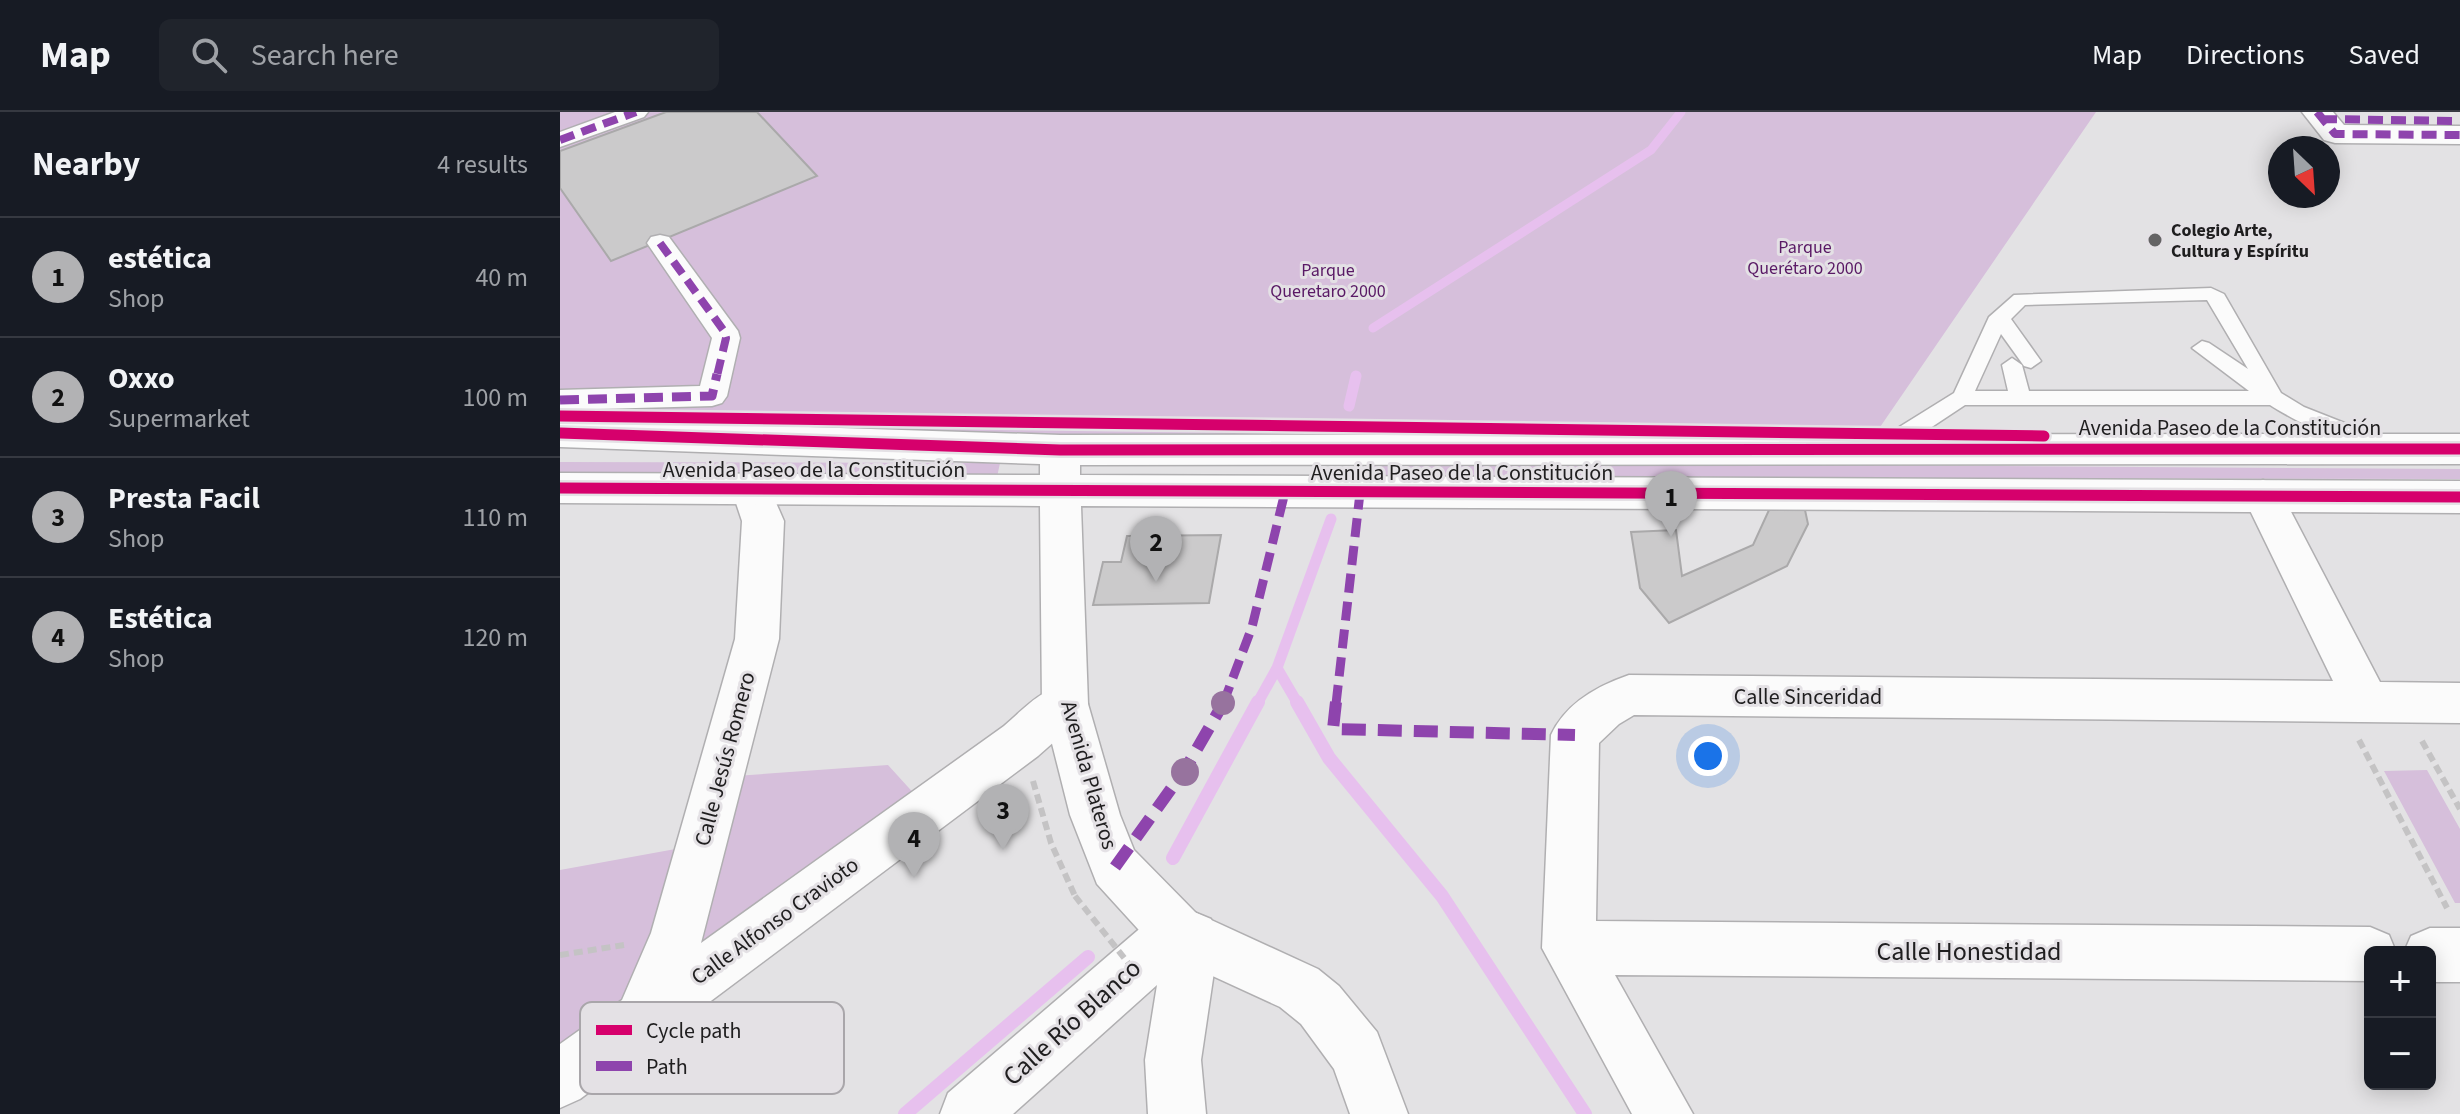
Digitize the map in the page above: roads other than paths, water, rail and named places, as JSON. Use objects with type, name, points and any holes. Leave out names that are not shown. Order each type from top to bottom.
[{"type":"street","points":[[560,140],[636,112]]},
{"type":"street","points":[[2325,122],[2460,121]]},
{"type":"street","points":[[2325,122],[2460,135]]},
{"type":"street","points":[[560,400],[712,396],[726,338],[724,331],[660,243]]},
{"type":"street","name":"Avenida Paseo de la Constitución","points":[[560,433],[1060,471],[2263,496],[2460,497]]},
{"type":"street","name":"Avenida Paseo de la Constitución","points":[[568,490],[752,491],[1060,471],[1880,450],[2460,449]]},
{"type":"street","name":"Avenida Plateros","points":[[1060,471],[1065,704],[1095,815],[1115,867],[1184,935],[1299,988],[1320,1005],[1357,1052],[1379,1114]]},
{"type":"street","name":"Calle Jesús Romero","points":[[649,1002],[677,937],[757,639],[763,521],[752,491]]},
{"type":"street","points":[[2263,496],[2368,701]]},
{"type":"street","name":"Calle Sinceridad","points":[[1569,948],[1575,735],[1602,709],[1629,695],[2460,703]]},
{"type":"street","name":"Calle Alfonso Cravioto","points":[[666,1002],[1021,741],[1065,704]]},
{"type":"street","points":[[1177,1114],[1173,1060],[1184,935]]},
{"type":"street","name":"Calle Río Blanco","points":[[969,1114],[1184,935]]},
{"type":"street","points":[[1569,948],[1664,1114]]},
{"type":"street","name":"Calle Honestidad","points":[[1569,948],[2364,954]]},
{"type":"street","name":"Calle Alfonso Cravioto","points":[[560,1079],[580,1064]]},
{"type":"lane","points":[[1880,450],[1961,398],[1977,373],[1999,317],[2010,304],[2021,299],[2211,294],[2217,298],[2274,398]]},
{"type":"lane","points":[[1999,317],[2021,363],[2020,397]]},
{"type":"lane","points":[[2202,348],[2297,412],[2383,447]]},
{"type":"lane","points":[[1961,398],[2274,398]]},
{"type":"waterway","points":[[1373,328],[1651,150],[1681,112]]},
{"type":"waterway","points":[[1349,406],[1356,376]]},
{"type":"waterway","points":[[1277,668],[1331,519]]},
{"type":"waterway","points":[[1257,704],[1277,668]]},
{"type":"waterway","points":[[1277,668],[1298,704]]},
{"type":"waterway","points":[[1173,858],[1258,702]]},
{"type":"waterway","points":[[1297,702],[1329,758],[1442,896],[1585,1114]]},
{"type":"waterway","points":[[905,1114],[1088,957]]},
{"type":"place","name":"Colegio Arte, Cultura y Espíritu","points":[[2155,240]]},
{"type":"place","name":"estética","points":[[1671,537]]},
{"type":"place","name":"Oxxo","points":[[1156,582]]},
{"type":"place","name":"Presta Facil","points":[[1003,850]]},
{"type":"place","name":"Estética","points":[[914,878]]},
{"type":"park label","name":"Parque Querétaro 2000","points":[[1805,257]]},
{"type":"park label","name":"Parque Queretaro 2000","points":[[1328,280]]}]
